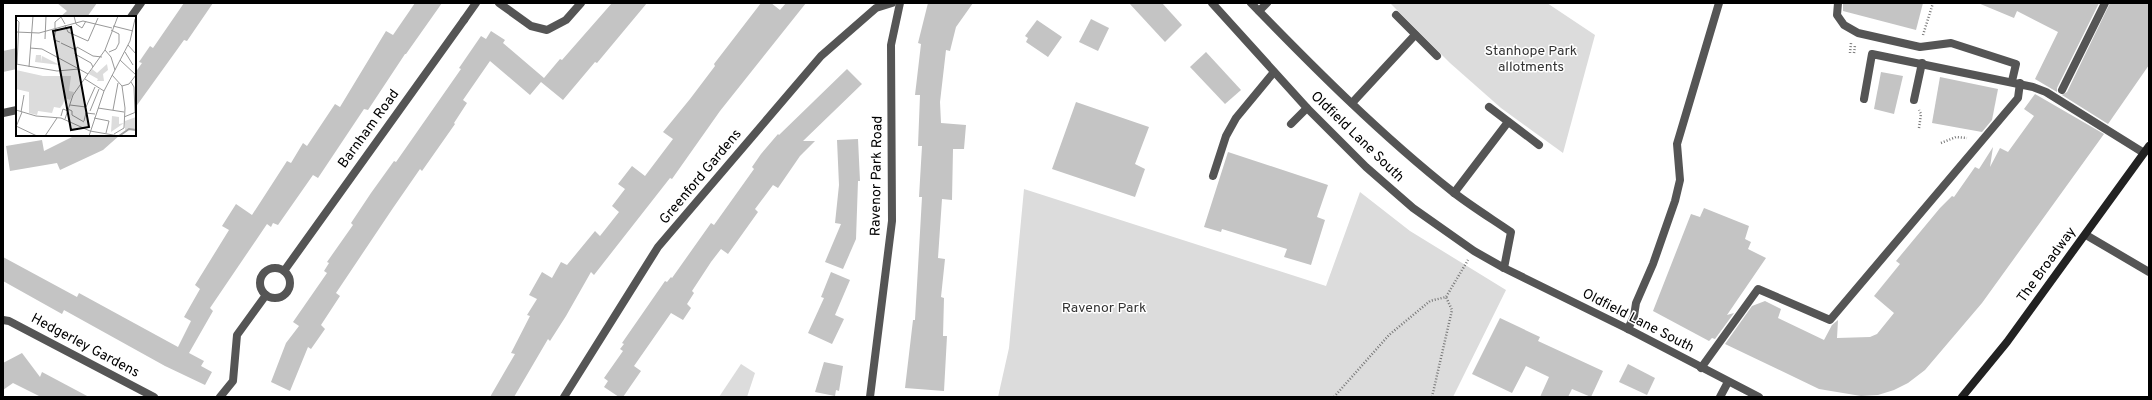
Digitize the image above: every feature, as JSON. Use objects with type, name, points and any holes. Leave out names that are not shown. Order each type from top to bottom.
[{"type":"main road","name":"The Broadway","points":[[1962,397],[2007,342],[2149,146]]},
{"type":"street","points":[[132,16],[142,3]]},
{"type":"street","name":"Barnham Road","points":[[284,271],[476,3]]},
{"type":"street","points":[[499,3],[531,26],[547,30],[566,20],[581,3]]},
{"type":"street","name":"Greenford Gardens","points":[[564,397],[658,247],[821,56],[876,8],[892,3]]},
{"type":"street","name":"Ravenor Park Road","points":[[870,397],[892,221],[891,45],[900,3]]},
{"type":"street","name":"Oldfield Lane South","points":[[1212,3],[1307,108],[1366,167],[1412,208],[1474,251],[1504,268],[1628,329],[1759,397]]},
{"type":"street","name":"Oldfield Lane South","points":[[1251,3],[1352,104],[1411,157],[1454,193],[1511,232],[1504,268]]},
{"type":"street","points":[[1259,11],[1267,3]]},
{"type":"street","points":[[1628,329],[1634,316],[1635,305],[1653,264],[1675,201],[1680,180],[1678,144],[1719,3]]},
{"type":"street","points":[[1701,368],[1758,289],[1830,320],[2018,98],[2016,64],[1951,43],[1920,47],[1858,34],[1844,25],[1837,15],[1838,3]]},
{"type":"street","points":[[2062,90],[2105,3]]},
{"type":"street","points":[[1396,15],[1437,56]]},
{"type":"street","points":[[1352,104],[1416,35]]},
{"type":"street","points":[[1864,99],[1872,54],[1922,63],[2016,82],[2046,92],[2144,153]]},
{"type":"street","points":[[1914,100],[1922,63]]},
{"type":"street","points":[[1213,176],[1226,136],[1236,118],[1274,72]]},
{"type":"street","points":[[1489,107],[1539,145]]},
{"type":"street","points":[[1291,124],[1307,108]]},
{"type":"street","points":[[3,113],[16,110]]},
{"type":"street","points":[[1454,193],[1508,122]]},
{"type":"street","points":[[2086,235],[2149,272]]},
{"type":"street","points":[[274,268],[284,271],[289,278],[289,288],[287,292],[275,298],[266,295],[261,287],[262,277],[265,272],[274,268]]},
{"type":"street","points":[[220,397],[233,382],[237,335],[266,295]]},
{"type":"street","name":"Hedgerley Gardens","points":[[3,320],[9,321],[154,397]]},
{"type":"street","points":[[1720,397],[1728,382]]},
{"type":"path","points":[[1920,47],[1933,3]]},
{"type":"path","points":[[1850,53],[1852,41]]},
{"type":"path","points":[[1914,100],[1921,114],[1919,128]]},
{"type":"path","points":[[1941,142],[1956,137],[1971,138],[1979,144]]},
{"type":"path","points":[[1334,397],[1389,335],[1430,301],[1446,296],[1474,251]]},
{"type":"path","points":[[1432,397],[1452,310],[1446,296]]},
{"type":"green space","name":"Stanhope Park allotments","points":[[1390,3],[1547,3],[1595,35],[1563,153],[1501,108],[1450,63]]},
{"type":"green space","name":"Ravenor Park","points":[[1024,189],[1326,286],[1360,192],[1410,231],[1506,290],[1453,397],[998,397],[1009,348]]},
{"type":"green space","points":[[741,364],[755,373],[747,397],[719,397]]},
{"type":"building","points":[[57,3],[97,3],[88,16],[61,16],[67,11]]},
{"type":"building","points":[[184,3],[213,3],[187,41],[184,40],[136,107],[136,72],[142,63],[139,62],[150,46],[153,48]]},
{"type":"building","points":[[415,3],[442,3],[405,54],[368,110],[364,109],[318,178],[313,175],[278,225],[273,223],[271,227],[267,224],[210,308],[213,311],[189,353],[204,361],[201,366],[212,372],[205,385],[165,366],[64,310],[62,314],[3,281],[3,257],[77,297],[79,293],[178,347],[191,321],[184,317],[200,289],[195,285],[229,230],[222,226],[236,204],[252,215],[287,161],[291,163],[303,143],[307,146],[335,104],[340,107],[386,31],[393,35]]},
{"type":"building","points":[[612,3],[647,3],[597,63],[595,62],[563,100],[541,82],[530,95],[490,61],[463,100],[467,103],[454,123],[455,124],[422,171],[420,169],[336,293],[340,296],[321,325],[325,329],[311,349],[308,347],[290,391],[271,382],[286,343],[299,326],[293,322],[327,273],[324,271],[329,263],[327,262],[353,225],[351,223],[371,193],[394,161],[396,162],[461,69],[459,68],[481,36],[486,39],[491,31],[505,40],[503,43],[544,78],[560,59],[562,60]]},
{"type":"building","points":[[761,3],[771,3],[780,10],[786,3],[806,3],[720,111],[672,179],[670,178],[594,275],[591,272],[566,316],[550,341],[548,339],[514,397],[490,397],[515,354],[511,353],[530,316],[527,315],[537,299],[529,295],[542,272],[552,278],[561,262],[567,265],[595,231],[600,236],[619,212],[612,206],[625,189],[618,184],[632,166],[645,176],[673,139],[663,132],[690,99],[715,66],[714,64]]},
{"type":"building","points":[[928,3],[973,3],[956,27],[950,51],[946,50],[940,102],[941,123],[966,125],[964,149],[953,149],[952,200],[942,199],[938,258],[945,259],[941,297],[944,298],[943,336],[947,336],[944,391],[905,388],[913,320],[915,320],[922,197],[919,197],[922,146],[918,146],[920,95],[915,95],[921,44],[918,43]]},
{"type":"building","points":[[1129,3],[1162,3],[1182,25],[1165,42]]},
{"type":"building","points":[[1843,3],[1923,3],[1916,30],[1843,11]]},
{"type":"building","points":[[1978,3],[2099,3],[2057,88],[2057,92],[2035,79],[2058,32],[2017,11],[2014,18]]},
{"type":"building","points":[[2110,3],[2149,3],[2149,65],[2108,124],[2062,95],[2067,92]]},
{"type":"building","points":[[1091,19],[1109,28],[1098,51],[1079,42]]},
{"type":"building","points":[[1037,20],[1062,37],[1048,57],[1026,42],[1028,38],[1025,36]]},
{"type":"building","points":[[16,48],[16,69],[3,72],[3,51]]},
{"type":"building","points":[[1206,52],[1241,90],[1225,104],[1190,67]]},
{"type":"building","points":[[847,69],[862,84],[803,141],[815,141],[800,156],[778,188],[773,185],[755,209],[758,212],[728,254],[721,249],[711,262],[692,291],[694,293],[687,304],[691,308],[683,320],[671,313],[634,366],[641,371],[623,397],[619,397],[604,387],[608,381],[604,378],[623,351],[620,349],[624,344],[622,343],[665,281],[667,282],[671,277],[672,278],[711,223],[714,225],[754,169],[752,167],[761,154],[778,134],[779,135]]},
{"type":"building","points":[[1881,72],[1903,76],[1894,114],[1874,109]]},
{"type":"building","points":[[1940,77],[1998,89],[1992,120],[1982,132],[1932,123]]},
{"type":"building","points":[[2035,94],[2104,134],[1982,303],[1925,370],[1908,383],[1894,390],[1878,395],[1861,396],[1819,389],[1725,344],[1752,306],[1765,301],[1781,309],[1778,318],[1824,340],[1832,325],[1838,320],[1837,338],[1870,337],[1877,334],[1894,313],[1874,296],[1900,264],[1896,261],[1940,208],[1952,196],[1954,197],[1975,167],[1979,169],[1993,147],[1990,167],[2000,148],[2008,152],[2034,116],[2024,109]]},
{"type":"building","points":[[1076,102],[1149,127],[1135,164],[1145,169],[1135,197],[1052,169]]},
{"type":"building","points":[[74,136],[119,136],[103,150],[60,170],[57,163],[10,171],[6,146],[42,140],[44,151]]},
{"type":"building","points":[[858,139],[860,181],[858,181],[856,239],[843,269],[825,262],[841,224],[835,223],[839,185],[837,140]]},
{"type":"building","points":[[1228,152],[1328,185],[1317,217],[1325,220],[1311,265],[1284,257],[1287,249],[1222,229],[1221,232],[1204,227]]},
{"type":"building","points":[[1704,208],[1749,226],[1745,239],[1751,242],[1748,249],[1766,258],[1727,315],[1734,313],[1715,339],[1712,338],[1709,341],[1653,311],[1691,214],[1700,217]]},
{"type":"building","points":[[831,272],[850,280],[835,315],[844,319],[832,344],[808,333],[824,298],[821,297]]},
{"type":"building","points":[[1500,318],[1540,337],[1538,341],[1603,371],[1591,397],[1572,389],[1568,397],[1540,397],[1549,377],[1526,366],[1512,393],[1472,374]]},
{"type":"building","points":[[22,353],[40,377],[42,372],[89,397],[41,397],[13,383],[3,390],[3,363]]},
{"type":"building","points":[[824,362],[843,366],[839,391],[836,390],[835,396],[815,392]]},
{"type":"building","points":[[1628,364],[1655,378],[1647,395],[1619,382]]}]
